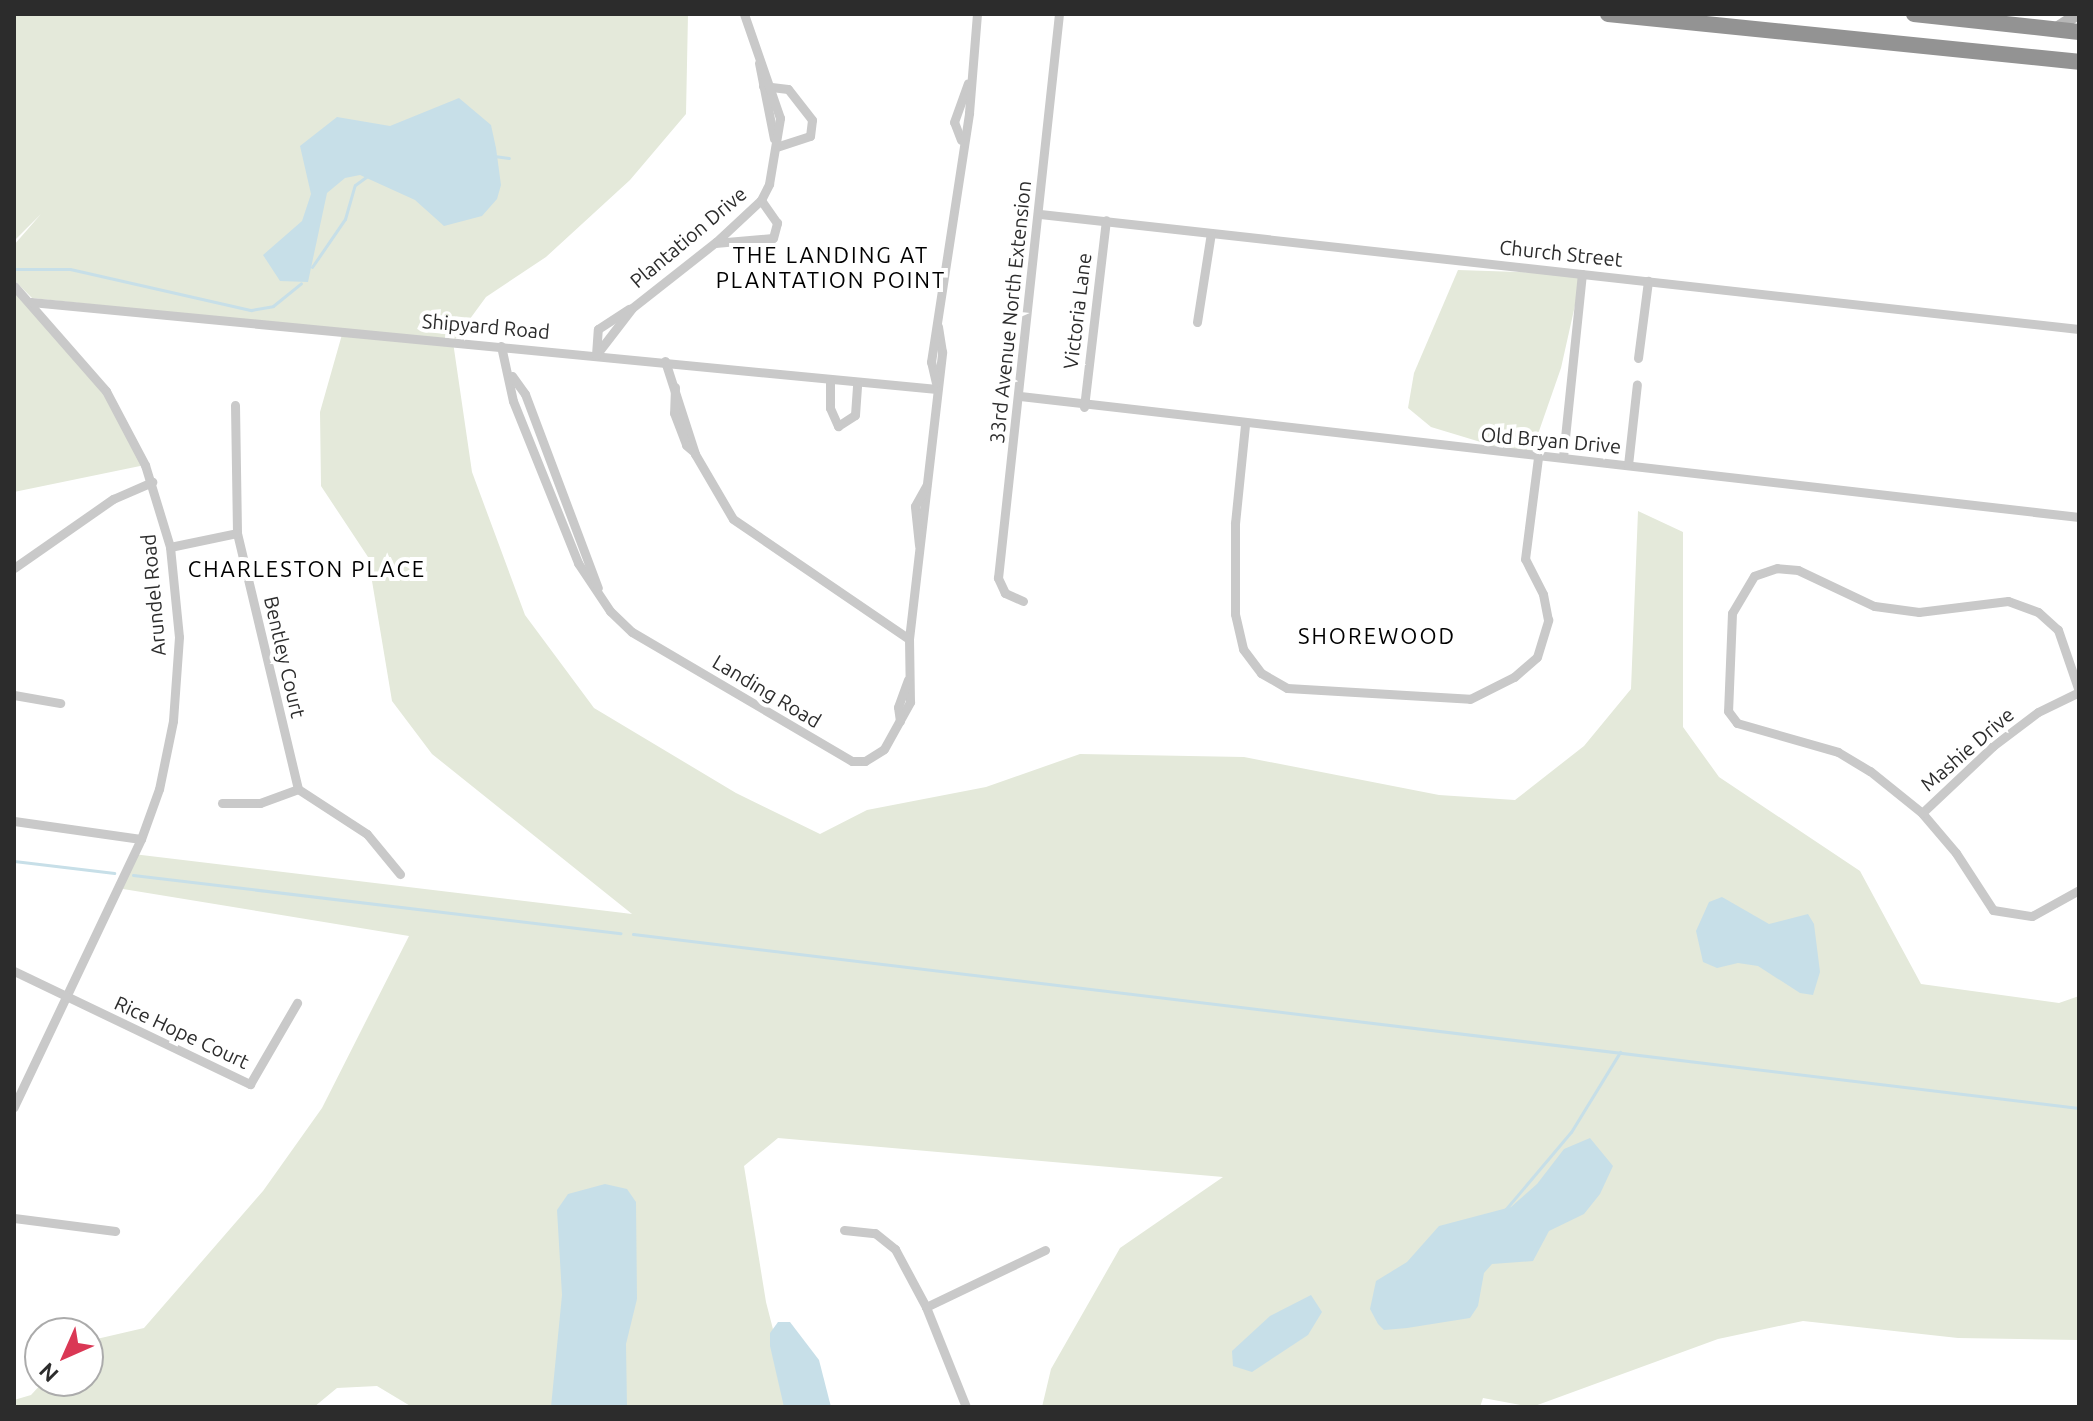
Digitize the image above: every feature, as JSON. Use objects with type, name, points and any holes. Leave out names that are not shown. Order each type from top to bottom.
[{"type":"highway","points":[[1608,14],[2079,62]]},
{"type":"highway","points":[[1914,14],[2079,32]]},
{"type":"main road","points":[[2055,29],[2078,14]]},
{"type":"street","name":"Plantation Drive","points":[[596,355],[632,308],[715,243],[761,200],[776,147],[780,118],[744,14]]},
{"type":"street","name":"Landing Road","points":[[501,346],[513,401],[578,563],[610,611],[632,632],[852,761],[865,761],[884,749],[900,721],[898,707],[908,680],[909,639],[919,545],[929,499],[926,486],[942,352],[938,326],[961,140],[969,113],[977,14]]},
{"type":"street","name":"33rd Avenue North Extension","points":[[1023,601],[1005,593],[998,578],[1040,214],[1059,14]]},
{"type":"street","points":[[768,85],[801,101],[814,129],[810,136],[776,147]]},
{"type":"street","points":[[715,243],[773,238],[777,223],[761,200]]},
{"type":"street","name":"Church Street","points":[[1040,214],[2079,329]]},
{"type":"street","name":"Victoria Lane","points":[[1084,407],[1106,220]]},
{"type":"street","points":[[1197,322],[1211,233]]},
{"type":"street","points":[[1563,457],[1582,274]]},
{"type":"street","points":[[1638,358],[1648,281]]},
{"type":"street","name":"Arundel Road","points":[[14,286],[106,391],[152,482],[170,547],[179,637],[173,721],[141,839],[14,1107]]},
{"type":"street","name":"Shipyard Road","points":[[31,302],[665,361],[857,384],[937,389]]},
{"type":"street","points":[[665,361],[695,454],[733,519],[896,626],[909,639]]},
{"type":"street","name":"Landing Road","points":[[509,374],[525,394],[610,611]]},
{"type":"street","points":[[830,381],[830,408],[838,426],[855,415],[857,384]]},
{"type":"street","points":[[1628,465],[1637,384]]},
{"type":"street","name":"Old Bryan Drive","points":[[1020,396],[1084,407],[1538,457],[1563,457],[2079,517]]},
{"type":"street","name":"Bentley Court","points":[[235,405],[237,533],[298,789]]},
{"type":"street","points":[[1245,425],[1235,523],[1235,614],[1243,649],[1261,673],[1287,688],[1470,699],[1514,677],[1537,657],[1548,620],[1543,594],[1525,559],[1538,457]]},
{"type":"street","points":[[542,471],[553,468]]},
{"type":"street","points":[[14,568],[113,499],[152,482]]},
{"type":"street","points":[[170,547],[237,533]]},
{"type":"street","points":[[2079,692],[2058,630],[2038,612],[2008,601],[1919,612],[1874,606],[1798,570],[1777,568],[1754,576],[1732,613],[1728,711],[1737,723],[1838,752],[1922,813],[1956,853],[1993,910],[2013,917],[2032,916],[2079,890]]},
{"type":"street","name":"Mashie Drive","points":[[1922,813],[1993,746],[2038,712],[2079,692]]},
{"type":"street","points":[[14,695],[60,703]]},
{"type":"street","points":[[222,803],[260,803],[298,789],[367,834],[400,874]]},
{"type":"street","points":[[14,821],[141,839]]},
{"type":"street","name":"Rice Hope Court","points":[[14,971],[250,1084],[297,1003]]},
{"type":"street","points":[[14,1218],[115,1231]]},
{"type":"street","points":[[844,1230],[875,1233],[895,1249],[926,1307],[966,1407]]},
{"type":"street","points":[[926,1307],[1045,1250]]},
{"type":"shaded area","points":[[14,14],[688,14],[686,114],[630,180],[546,257],[486,297],[453,342],[472,472],[525,615],[594,708],[736,793],[820,834],[867,810],[986,787],[1080,754],[1244,757],[1439,795],[1515,800],[1584,746],[1631,689],[1638,511],[1683,532],[1683,727],[1719,777],[1860,871],[1921,984],[2059,1003],[2079,996],[2079,1340],[1958,1338],[1803,1321],[1718,1339],[1532,1407],[1483,1398],[1480,1407],[1042,1407],[1051,1369],[1120,1248],[1223,1177],[778,1138],[744,1166],[766,1302],[793,1407],[412,1407],[377,1386],[337,1388],[314,1407],[14,1407],[14,1400],[24,1397],[104,1397],[104,1337],[144,1328],[263,1191],[322,1108],[409,936],[117,888],[133,854],[632,914],[432,754],[392,701],[368,557],[321,486],[320,412],[343,331],[32,298],[14,280],[14,245],[41,214],[14,241]]},
{"type":"shaded area","points":[[1458,270],[1582,274],[1561,368],[1530,457],[1431,427],[1408,408],[1414,373]]},
{"type":"shaded area","points":[[14,292],[106,391],[145,465],[14,492]]},
{"type":"water","points":[[459,98],[491,125],[496,148],[501,185],[497,199],[482,216],[444,226],[415,200],[360,175],[345,178],[327,193],[308,282],[280,281],[263,255],[302,221],[311,194],[300,146],[337,117],[390,126]]},
{"type":"water","points":[[1722,897],[1769,924],[1808,914],[1814,924],[1820,972],[1813,995],[1800,993],[1758,966],[1738,963],[1717,968],[1703,962],[1696,931],[1709,902]]},
{"type":"water","points":[[1590,1138],[1613,1166],[1600,1194],[1584,1214],[1549,1231],[1533,1261],[1492,1264],[1484,1273],[1478,1306],[1470,1318],[1384,1330],[1378,1324],[1370,1309],[1376,1281],[1407,1262],[1439,1226],[1511,1207],[1537,1184],[1564,1149]]},
{"type":"water","points":[[605,1184],[627,1189],[636,1202],[637,1299],[626,1344],[627,1407],[551,1407],[562,1295],[557,1210],[568,1194]]},
{"type":"water","points":[[1311,1295],[1322,1312],[1308,1335],[1252,1372],[1233,1366],[1232,1351],[1270,1316]]},
{"type":"water","points":[[778,1322],[790,1322],[819,1360],[831,1407],[784,1407],[770,1346],[770,1333]]},
{"type":"waterway","points":[[494,156],[509,158]]},
{"type":"waterway","points":[[312,267],[345,219],[355,185],[366,177]]},
{"type":"waterway","points":[[14,269],[70,269],[251,310],[273,306],[301,283]]},
{"type":"waterway","points":[[14,861],[114,873]]},
{"type":"waterway","points":[[133,875],[621,933]]},
{"type":"waterway","points":[[633,934],[2079,1108]]},
{"type":"waterway","points":[[1505,1210],[1571,1132],[1620,1052]]},
{"type":"district","name":"THE LANDING AT PLANTATION POINT","points":[[831,266]]},
{"type":"district","name":"CHARLESTON PLACE","points":[[307,569]]},
{"type":"district","name":"SHOREWOOD","points":[[1377,636]]}]
